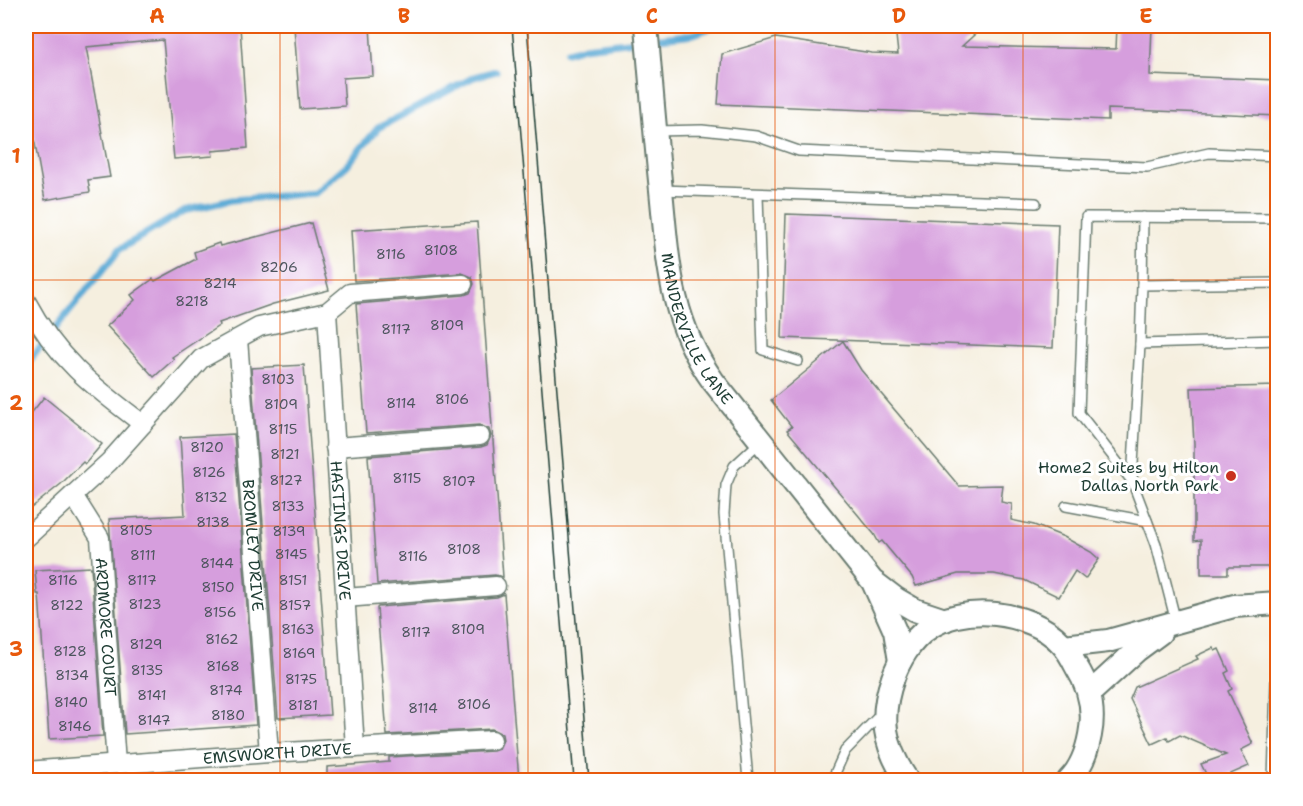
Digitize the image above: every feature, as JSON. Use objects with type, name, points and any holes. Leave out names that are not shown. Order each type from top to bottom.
[{"type":"street","name":"MANDERVILLE LANE","points":[[646,26],[654,131],[673,288],[688,338],[700,363],[760,442],[873,582],[895,630],[900,661]]},
{"type":"street","points":[[26,537],[110,462],[201,359],[259,327],[327,312],[350,293],[463,284]]},
{"type":"street","points":[[26,301],[53,346],[68,362],[88,381],[143,424]]},
{"type":"street","name":"HASTINGS DRIVE","points":[[327,312],[355,748]]},
{"type":"street","name":"BROMLEY DRIVE","points":[[238,339],[268,753]]},
{"type":"street","points":[[336,447],[480,436]]},
{"type":"street","name":"ARDMORE COURT","points":[[73,495],[99,538],[117,764]]},
{"type":"street","name":"MANDERVILLE LANE","points":[[873,582],[915,610],[945,620]]},
{"type":"street","points":[[345,598],[496,586]]},
{"type":"street","points":[[1064,646],[1108,641],[1234,606],[1278,603]]},
{"type":"street","points":[[905,777],[894,760],[885,729],[886,697],[900,661],[926,630],[945,620],[972,614],[1004,614],[1034,623],[1060,641],[1090,693],[1092,721],[1087,749],[1070,780]]},
{"type":"street","points":[[1090,693],[1137,650],[1176,622]]},
{"type":"street","name":"EMSWORTH DRIVE","points":[[26,771],[268,753],[492,740]]},
{"type":"lane","points":[[654,131],[702,129],[756,136],[799,151],[1147,166],[1209,153],[1278,156]]},
{"type":"lane","points":[[661,190],[1036,203]]},
{"type":"lane","points":[[758,195],[763,350],[798,361]]},
{"type":"lane","points":[[1176,622],[1156,544],[1132,481],[1079,413],[1086,217],[1278,218]]},
{"type":"lane","points":[[1132,481],[1140,344],[1143,217]]},
{"type":"lane","points":[[1142,285],[1278,283]]},
{"type":"lane","points":[[1140,344],[1278,340]]},
{"type":"lane","points":[[748,780],[724,514],[726,485],[734,466],[760,442]]},
{"type":"lane","points":[[1066,506],[1148,521]]},
{"type":"lane","points":[[1273,780],[1278,613]]},
{"type":"lane","points":[[832,780],[845,751],[885,710]]},
{"type":"lane","points":[[876,780],[905,777]]},
{"type":"building","points":[[26,26],[240,26],[248,148],[212,151],[213,156],[174,159],[163,40],[86,47],[110,177],[88,180],[90,192],[45,200],[26,93]]},
{"type":"building","points":[[294,26],[370,26],[373,76],[343,78],[345,106],[300,109]]},
{"type":"building","points":[[895,26],[984,26],[962,46],[1116,49],[1117,26],[1152,26],[1150,75],[1278,80],[1278,116],[1108,109],[1108,120],[718,104],[722,54],[776,38],[872,53],[898,54]]},
{"type":"building","points":[[786,214],[1058,224],[1053,348],[782,338]]},
{"type":"building","points":[[477,222],[503,577],[495,575],[377,584],[368,456],[481,447],[487,445],[491,436],[489,429],[479,425],[366,433],[356,304],[464,295],[470,293],[474,284],[472,277],[462,273],[354,281],[351,230]]},
{"type":"building","points":[[311,223],[329,290],[273,304],[219,323],[220,325],[172,357],[174,359],[154,377],[107,326],[135,300],[131,295],[153,279],[155,281],[196,259],[194,252],[219,243],[220,246]]},
{"type":"building","points":[[843,341],[861,370],[959,486],[1003,485],[1001,502],[1012,504],[1011,520],[1034,525],[1064,537],[1099,559],[1085,579],[1075,571],[1059,597],[1024,580],[994,574],[958,574],[916,586],[912,577],[882,541],[879,543],[874,534],[787,430],[792,427],[771,400]]},
{"type":"building","points":[[304,365],[330,715],[278,718],[251,368]]},
{"type":"building","name":"Home2 Suites by Hilton Dallas North Park","points":[[1278,386],[1277,567],[1228,567],[1228,574],[1201,574],[1201,540],[1194,541],[1194,444],[1191,388]]},
{"type":"building","points":[[44,397],[102,444],[85,464],[83,462],[61,484],[26,512],[26,420]]},
{"type":"building","points":[[234,434],[256,725],[125,734],[109,519],[185,515],[180,437]]},
{"type":"building","points":[[91,567],[103,736],[49,739],[39,594],[37,594],[35,570]]},
{"type":"building","points":[[504,594],[519,780],[327,780],[327,767],[389,762],[389,757],[499,749],[503,740],[502,734],[492,729],[387,735],[377,608],[497,597]]},
{"type":"building","points":[[1213,648],[1215,651],[1219,649],[1229,671],[1225,673],[1232,689],[1228,691],[1253,744],[1241,750],[1249,766],[1217,780],[1209,780],[1201,764],[1226,755],[1180,735],[1169,741],[1167,737],[1152,744],[1130,699],[1135,687],[1198,659],[1196,656]]},
{"type":"waterway","points":[[567,52],[584,47],[694,34],[716,26]]},
{"type":"waterway","points":[[26,365],[120,249],[184,211],[232,200],[315,193],[347,165],[378,128],[474,77],[496,71]]},
{"type":"tram line","points":[[512,26],[574,780]]},
{"type":"tram line","points":[[527,26],[589,780]]},
{"type":"place","name":"Home2 Suites by Hilton Dallas North Park","points":[[1231,476]]}]
